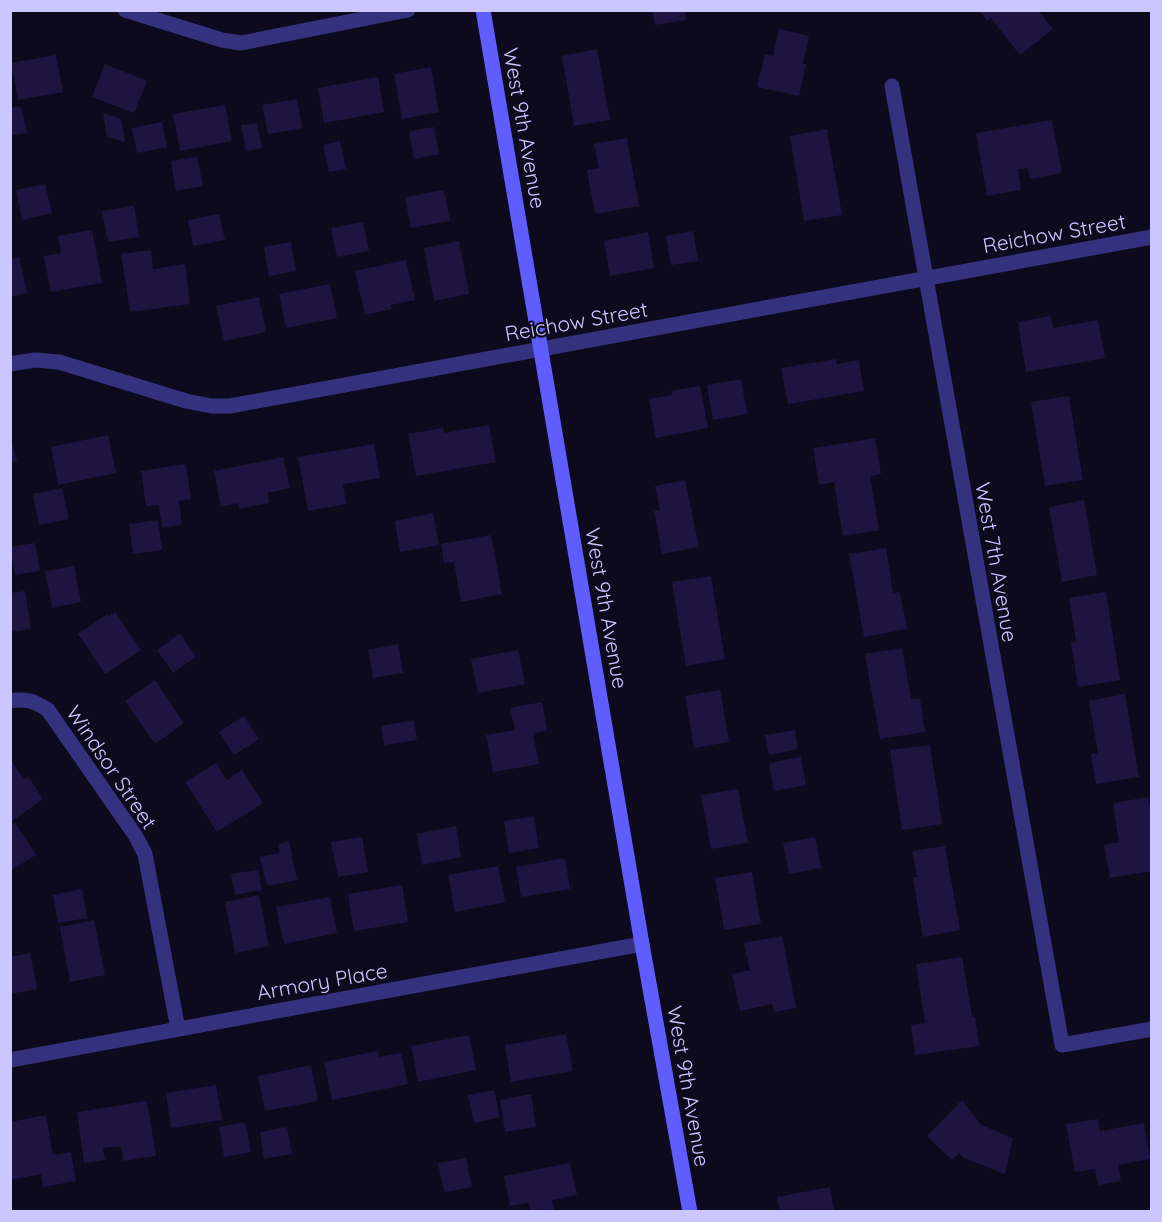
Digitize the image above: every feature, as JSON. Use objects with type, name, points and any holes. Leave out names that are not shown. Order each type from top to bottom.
[{"type":"main road","name":"West 9th Avenue","points":[[483,10],[642,944],[690,1212]]},
{"type":"street","points":[[125,10],[222,40],[241,43],[408,10]]},
{"type":"street","name":"West 7th Avenue","points":[[892,86],[1062,1045],[1152,1029]]},
{"type":"street","name":"Reichow Street","points":[[10,364],[35,360],[59,362],[186,401],[211,406],[230,406],[1152,237]]},
{"type":"street","name":"Windsor Street","points":[[10,701],[29,700],[37,702],[48,710],[140,844],[145,854],[178,1029]]},
{"type":"street","name":"Armory Place","points":[[10,1060],[642,944]]},
{"type":"building","points":[[652,10],[685,10],[686,20],[655,25]]},
{"type":"building","points":[[979,10],[1038,10],[1053,29],[1020,55],[991,18],[987,21]]},
{"type":"building","points":[[779,29],[809,36],[799,96],[757,87],[765,54],[773,56]]},
{"type":"building","points":[[597,49],[610,120],[574,126],[562,56]]},
{"type":"building","points":[[56,55],[63,92],[18,100],[11,63]]},
{"type":"building","points":[[105,64],[147,81],[134,113],[92,97]]},
{"type":"building","points":[[431,67],[439,112],[402,119],[394,74]]},
{"type":"building","points":[[378,77],[384,112],[324,123],[318,88]]},
{"type":"building","points":[[297,99],[302,128],[268,134],[262,105]]},
{"type":"building","points":[[225,105],[232,141],[180,151],[173,114]]},
{"type":"building","points":[[21,106],[27,133],[10,136],[10,108]]},
{"type":"building","points":[[103,113],[121,119],[125,142],[107,137]]},
{"type":"building","points":[[1052,120],[1062,173],[1030,179],[1028,168],[1018,169],[1021,190],[987,196],[976,133]]},
{"type":"building","points":[[162,122],[167,147],[137,153],[132,128]]},
{"type":"building","points":[[257,123],[262,148],[246,151],[241,125]]},
{"type":"building","points":[[434,127],[439,154],[414,159],[409,131]]},
{"type":"building","points":[[827,129],[842,215],[804,221],[790,136]]},
{"type":"building","points":[[627,138],[639,206],[595,214],[587,170],[599,168],[594,144]]},
{"type":"building","points":[[340,141],[346,169],[329,172],[323,145]]},
{"type":"building","points":[[197,157],[203,186],[176,191],[171,161]]},
{"type":"building","points":[[45,184],[52,213],[22,220],[16,190]]},
{"type":"building","points":[[444,190],[450,221],[411,228],[405,197]]},
{"type":"building","points":[[134,206],[139,237],[108,242],[102,211]]},
{"type":"building","points":[[219,214],[225,240],[193,246],[188,220]]},
{"type":"building","points":[[363,222],[369,251],[337,257],[331,228]]},
{"type":"building","points":[[92,230],[102,283],[51,292],[44,256],[61,253],[58,236]]},
{"type":"building","points":[[693,231],[698,261],[671,265],[666,236]]},
{"type":"building","points":[[648,232],[654,268],[610,276],[604,241]]},
{"type":"building","points":[[459,241],[469,294],[434,301],[424,248]]},
{"type":"building","points":[[291,242],[296,271],[269,276],[264,247]]},
{"type":"building","points":[[151,250],[153,269],[185,264],[190,304],[130,312],[121,254]]},
{"type":"building","points":[[19,257],[27,293],[10,297],[10,259]]},
{"type":"building","points":[[406,260],[415,300],[391,305],[392,309],[365,315],[355,271]]},
{"type":"building","points":[[330,284],[337,318],[286,328],[279,294]]},
{"type":"building","points":[[259,297],[266,332],[224,341],[216,306]]},
{"type":"building","points":[[1051,316],[1053,328],[1098,320],[1105,358],[1026,372],[1018,322]]},
{"type":"building","points":[[836,359],[837,364],[859,360],[864,391],[788,404],[781,368]]},
{"type":"building","points":[[741,379],[747,414],[713,420],[707,385]]},
{"type":"building","points":[[700,386],[708,428],[656,438],[649,399],[672,395],[671,391]]},
{"type":"building","points":[[1069,396],[1083,480],[1045,486],[1031,402]]},
{"type":"building","points":[[489,425],[496,462],[416,476],[408,434],[443,428],[444,433]]},
{"type":"building","points":[[10,434],[17,461],[10,462]]},
{"type":"building","points":[[108,435],[116,473],[58,485],[51,447]]},
{"type":"building","points":[[875,438],[881,474],[870,476],[879,530],[843,536],[834,482],[819,485],[813,448]]},
{"type":"building","points":[[374,444],[380,478],[343,484],[346,504],[308,511],[298,457]]},
{"type":"building","points":[[283,457],[290,488],[268,493],[269,503],[239,509],[238,503],[221,507],[214,471]]},
{"type":"building","points":[[186,464],[191,499],[179,501],[182,525],[162,528],[159,505],[146,506],[141,471]]},
{"type":"building","points":[[685,480],[699,547],[662,554],[654,511],[660,510],[655,486]]},
{"type":"building","points":[[62,488],[69,519],[39,525],[33,494]]},
{"type":"building","points":[[1084,500],[1097,575],[1062,582],[1049,507]]},
{"type":"building","points":[[433,513],[439,545],[400,552],[395,521]]},
{"type":"building","points":[[158,520],[162,550],[133,554],[129,524]]},
{"type":"building","points":[[491,535],[502,594],[461,602],[454,562],[444,563],[441,544]]},
{"type":"building","points":[[35,543],[40,571],[15,575],[10,547]]},
{"type":"building","points":[[886,548],[893,593],[900,592],[907,629],[864,637],[849,554]]},
{"type":"building","points":[[74,566],[81,602],[52,608],[45,571]]},
{"type":"building","points":[[711,576],[725,659],[686,666],[672,582]]},
{"type":"building","points":[[25,591],[31,629],[10,632],[10,593]]},
{"type":"building","points":[[1106,592],[1120,680],[1078,687],[1071,643],[1076,642],[1069,598]]},
{"type":"building","points":[[115,612],[141,650],[105,674],[78,634],[108,614],[109,616]]},
{"type":"building","points":[[180,633],[196,657],[173,673],[157,650]]},
{"type":"building","points":[[398,644],[403,673],[373,678],[368,650]]},
{"type":"building","points":[[902,648],[911,699],[920,698],[925,732],[880,739],[865,654]]},
{"type":"building","points":[[518,650],[525,684],[478,693],[471,659]]},
{"type":"building","points":[[155,680],[184,723],[155,744],[125,701]]},
{"type":"building","points":[[720,690],[729,742],[694,748],[685,696]]},
{"type":"building","points":[[1125,694],[1139,777],[1096,784],[1091,754],[1098,753],[1089,701]]},
{"type":"building","points":[[542,702],[547,731],[533,733],[539,764],[493,772],[486,735],[515,730],[510,708]]},
{"type":"building","points":[[244,716],[259,739],[234,755],[219,732]]},
{"type":"building","points":[[414,720],[417,740],[384,745],[381,726]]},
{"type":"building","points":[[795,730],[798,749],[769,755],[765,735]]},
{"type":"building","points":[[930,745],[942,824],[902,830],[890,750]]},
{"type":"building","points":[[801,757],[806,785],[774,791],[769,763]]},
{"type":"building","points":[[12,762],[24,779],[28,776],[43,799],[12,821],[10,763]]},
{"type":"building","points":[[216,763],[227,780],[242,770],[263,803],[217,832],[185,782]]},
{"type":"building","points":[[738,789],[748,843],[711,849],[701,795]]},
{"type":"building","points":[[1148,797],[1152,818],[1152,871],[1110,878],[1104,845],[1119,842],[1113,803]]},
{"type":"building","points":[[534,816],[539,848],[509,853],[504,821]]},
{"type":"building","points":[[15,823],[36,855],[10,871],[10,826]]},
{"type":"building","points":[[456,826],[461,857],[422,865],[417,834]]},
{"type":"building","points":[[362,837],[368,872],[338,877],[331,842]]},
{"type":"building","points":[[815,837],[821,868],[789,874],[783,843]]},
{"type":"building","points":[[289,841],[297,880],[267,886],[260,857],[280,853],[278,844]]},
{"type":"building","points":[[945,846],[960,930],[923,937],[913,877],[917,877],[912,851]]},
{"type":"building","points":[[565,858],[570,889],[521,897],[516,867]]},
{"type":"building","points":[[498,866],[505,902],[455,912],[448,875]]},
{"type":"building","points":[[258,870],[262,890],[235,895],[231,874]]},
{"type":"building","points":[[752,872],[761,924],[724,930],[715,878]]},
{"type":"building","points":[[402,885],[408,922],[354,931],[348,894]]},
{"type":"building","points":[[82,889],[87,918],[58,923],[53,895]]},
{"type":"building","points":[[259,895],[269,946],[235,953],[225,902]]},
{"type":"building","points":[[330,897],[337,933],[284,944],[276,907]]},
{"type":"building","points":[[94,920],[105,975],[70,982],[60,927]]},
{"type":"building","points":[[782,936],[796,1008],[774,1012],[772,1004],[740,1011],[732,974],[750,970],[744,943]]},
{"type":"building","points":[[30,953],[37,989],[10,994],[10,957]]},
{"type":"building","points":[[962,957],[979,1046],[915,1055],[911,1025],[925,1023],[916,964]]},
{"type":"building","points":[[566,1034],[573,1071],[511,1082],[505,1045]]},
{"type":"building","points":[[469,1035],[476,1070],[418,1082],[411,1046]]},
{"type":"building","points":[[378,1051],[379,1057],[401,1053],[408,1084],[332,1100],[324,1062]]},
{"type":"building","points":[[311,1065],[318,1101],[265,1111],[258,1076]]},
{"type":"building","points":[[216,1085],[222,1120],[171,1128],[166,1093]]},
{"type":"building","points":[[494,1090],[500,1117],[474,1123],[468,1095]]},
{"type":"building","points":[[531,1094],[536,1127],[505,1132],[500,1100]]},
{"type":"building","points":[[962,1100],[981,1125],[1013,1138],[1005,1174],[964,1158],[959,1153],[952,1160],[927,1136]]},
{"type":"building","points":[[147,1101],[156,1156],[123,1161],[121,1146],[103,1148],[105,1160],[84,1163],[77,1112]]},
{"type":"building","points":[[46,1115],[53,1155],[71,1152],[76,1181],[43,1187],[41,1174],[10,1180],[10,1122]]},
{"type":"building","points":[[1098,1119],[1100,1131],[1144,1123],[1150,1159],[1118,1165],[1121,1181],[1098,1185],[1095,1169],[1075,1172],[1066,1124]]},
{"type":"building","points":[[245,1122],[251,1152],[224,1157],[219,1127]]},
{"type":"building","points":[[287,1127],[292,1154],[264,1159],[260,1132]]},
{"type":"building","points":[[466,1158],[472,1187],[444,1192],[438,1163]]},
{"type":"building","points":[[570,1163],[577,1195],[552,1200],[554,1209],[541,1212],[531,1212],[529,1203],[510,1206],[504,1176]]},
{"type":"building","points":[[830,1187],[834,1212],[780,1212],[777,1197]]}]
